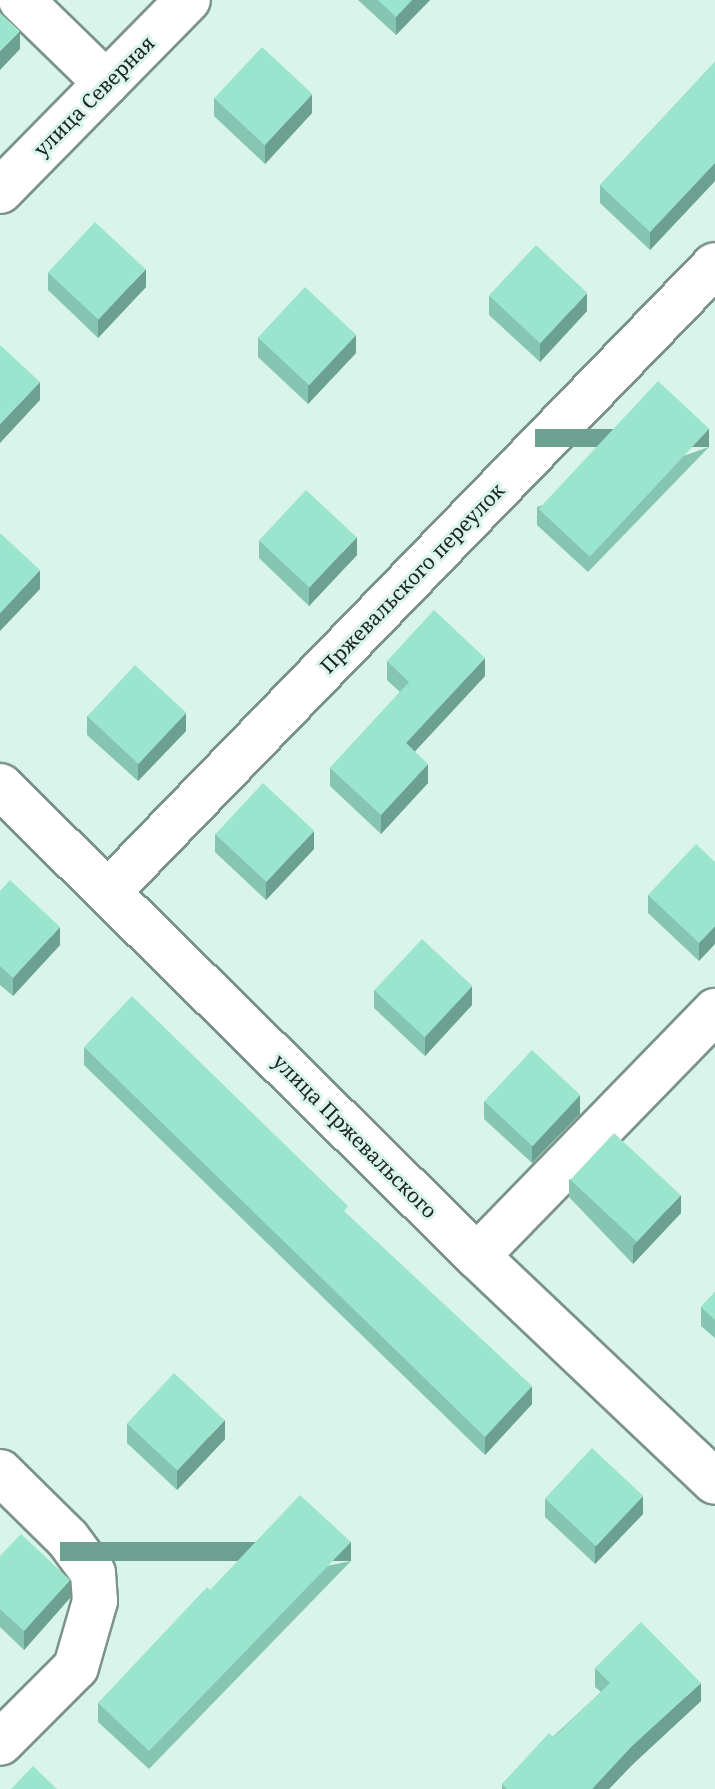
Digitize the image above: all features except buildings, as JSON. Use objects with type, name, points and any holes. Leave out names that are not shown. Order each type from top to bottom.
[{"type":"street","points":[[21,0],[106,83]]},
{"type":"street","name":"улица Северная","points":[[0,191],[188,0]]},
{"type":"street","name":"Пржевальского переулок","points":[[109,891],[715,265]]},
{"type":"street","name":"улица Пржевальского","points":[[0,786],[477,1256],[715,1482]]},
{"type":"street","points":[[477,1256],[715,1011]]},
{"type":"street","points":[[0,1472],[68,1539],[93,1573],[95,1601],[76,1667],[0,1743]]}]
